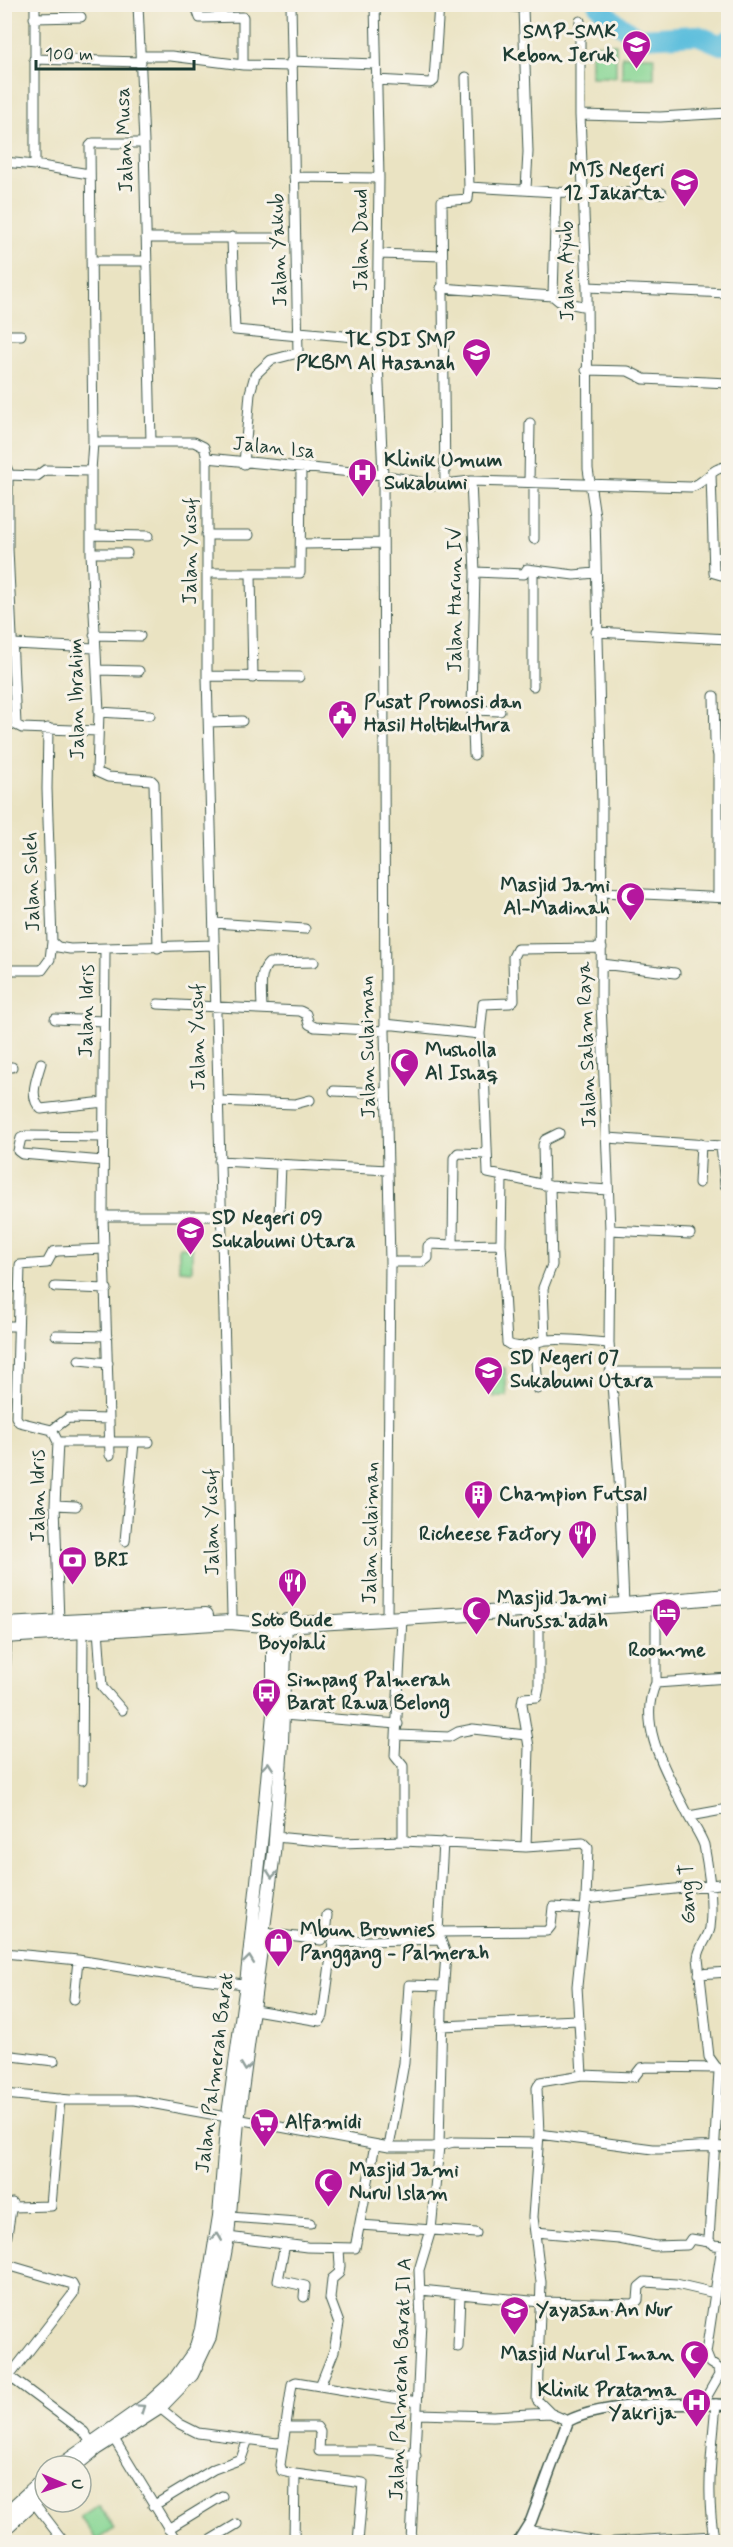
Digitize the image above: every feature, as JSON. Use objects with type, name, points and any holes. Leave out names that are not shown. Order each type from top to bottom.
[{"type":"main road","points":[[5,1632],[230,1622],[300,1624],[656,1603],[729,1596]]},
{"type":"main road","points":[[5,1632],[59,1622],[157,1615],[232,1614],[279,1623]]},
{"type":"main road","name":"Jalan Palmerah Barat","points":[[251,1984],[264,1933],[275,1837],[283,1715],[279,1623]]},
{"type":"main road","name":"Jalan Palmerah Barat","points":[[111,2434],[160,2394],[184,2368],[195,2350],[204,2317],[251,1984],[279,1623]]},
{"type":"main road","name":"Jalan Palmerah Barat","points":[[78,2454],[160,2408],[183,2387],[202,2358],[214,2319],[228,2237],[233,2119]]},
{"type":"main road","name":"Jalan Palmerah Barat","points":[[85,2454],[93,2445]]},
{"type":"main road","points":[[4,2530],[33,2494]]},
{"type":"main road","points":[[4,2515],[33,2497]]},
{"type":"street","points":[[35,4],[35,165]]},
{"type":"street","name":"Jalan Musa","points":[[138,4],[144,143],[151,442]]},
{"type":"street","points":[[195,4],[200,18],[243,17],[243,65]]},
{"type":"street","name":"Jalan Yakub","points":[[291,4],[299,334]]},
{"type":"street","name":"Jalan Daud","points":[[375,4],[379,178],[377,339],[383,475]]},
{"type":"street","points":[[376,80],[430,83],[434,81],[439,4]]},
{"type":"street","points":[[490,4],[523,8],[528,152],[526,189]]},
{"type":"street","points":[[34,18],[81,17]]},
{"type":"street","name":"Jalan Ayub","points":[[580,21],[580,115],[587,287],[586,370],[589,484]]},
{"type":"street","points":[[34,59],[141,59],[171,56],[243,65],[376,64]]},
{"type":"street","points":[[445,485],[441,202],[467,199],[469,187],[466,76]]},
{"type":"street","points":[[580,115],[660,117],[729,113]]},
{"type":"street","points":[[8,475],[37,476],[45,470],[91,471],[93,442],[89,174],[91,144],[144,143]]},
{"type":"street","points":[[4,216],[5,161],[89,174]]},
{"type":"street","points":[[294,177],[379,178]]},
{"type":"street","points":[[469,187],[556,192],[662,193]]},
{"type":"street","points":[[553,296],[556,192]]},
{"type":"street","points":[[232,237],[235,330],[377,339]]},
{"type":"street","points":[[146,238],[274,238]]},
{"type":"street","points":[[379,255],[442,256]]},
{"type":"street","points":[[91,261],[146,261]]},
{"type":"street","points":[[587,287],[729,292]]},
{"type":"street","points":[[441,288],[553,296],[559,301],[587,307]]},
{"type":"street","points":[[4,334],[21,335]]},
{"type":"street","points":[[244,464],[250,393],[255,375],[271,360],[296,355],[299,334]]},
{"type":"street","points":[[586,370],[628,370],[644,380],[729,383]]},
{"type":"street","points":[[530,423],[534,539]]},
{"type":"street","name":"Jalan Isa","points":[[93,442],[200,443],[204,447],[207,458],[301,470],[383,475],[412,483],[445,485],[471,482],[531,482],[691,487],[722,467],[729,467]]},
{"type":"street","name":"Jalan Yusuf","points":[[207,458],[207,676],[232,1614]]},
{"type":"street","points":[[4,462],[8,475],[7,591],[12,644],[8,698],[17,726],[98,731]]},
{"type":"street","points":[[207,573],[300,573],[301,470]]},
{"type":"street","name":"Jalan Ibrahim","points":[[91,471],[91,553],[99,712],[98,774],[151,780],[154,783],[158,948]]},
{"type":"street","points":[[711,474],[714,573],[729,577]]},
{"type":"street","name":"Jalan Sulaiman","points":[[383,475],[385,1028],[390,1262],[387,1618]]},
{"type":"street","name":"Jalan Harun IV","points":[[471,482],[475,572],[472,710],[474,755]]},
{"type":"street","name":"Jalan Salam Raya","points":[[589,484],[595,516],[602,964],[610,1230],[609,1344],[619,1478],[624,1605]]},
{"type":"street","points":[[91,535],[148,536]]},
{"type":"street","points":[[206,535],[249,535]]},
{"type":"street","points":[[301,544],[382,543]]},
{"type":"street","points":[[91,553],[127,553]]},
{"type":"street","points":[[475,572],[524,574],[527,569],[574,575],[595,573]]},
{"type":"street","points":[[533,570],[533,686]]},
{"type":"street","points":[[251,574],[253,678]]},
{"type":"street","points":[[596,632],[729,639]]},
{"type":"street","points":[[94,635],[140,636]]},
{"type":"street","points":[[12,644],[95,648]]},
{"type":"street","points":[[98,669],[139,671]]},
{"type":"street","points":[[207,676],[299,677]]},
{"type":"street","points":[[602,892],[723,898],[714,696]]},
{"type":"street","points":[[472,710],[500,711]]},
{"type":"street","points":[[99,712],[150,716]]},
{"type":"street","points":[[209,722],[243,721]]},
{"type":"street","name":"Jalan Soleh","points":[[48,728],[47,789],[52,942],[64,949],[105,950],[214,945]]},
{"type":"street","points":[[214,923],[305,929]]},
{"type":"street","points":[[4,970],[42,970],[50,959],[52,942]]},
{"type":"street","points":[[602,948],[517,948],[513,957],[514,1000],[510,1003],[483,1004],[480,1034],[484,1071],[488,1173],[502,1178],[547,1185],[608,1190]]},
{"type":"street","name":"Jalan Idris","points":[[105,950],[103,1221],[107,1289],[110,1455]]},
{"type":"street","points":[[262,1009],[262,972],[269,963],[314,962]]},
{"type":"street","points":[[602,964],[675,974]]},
{"type":"street","points":[[158,1004],[303,1012],[309,1023],[315,1027],[385,1028],[480,1034]]},
{"type":"street","points":[[55,1019],[104,1021]]},
{"type":"street","points":[[40,1063],[34,1090],[35,1102],[41,1109],[104,1102]]},
{"type":"street","points":[[334,1091],[386,1093]]},
{"type":"street","points":[[218,1101],[295,1104],[310,1100]]},
{"type":"street","points":[[545,1340],[543,1288],[552,1265],[543,1145],[545,1140],[559,1133]]},
{"type":"street","points":[[42,1156],[44,1136]]},
{"type":"street","points":[[103,1161],[42,1156],[18,1151],[22,1137],[104,1137]]},
{"type":"street","points":[[608,1138],[725,1146],[725,1185]]},
{"type":"street","points":[[699,1183],[701,1144]]},
{"type":"street","points":[[453,1245],[454,1158],[458,1153],[488,1154]]},
{"type":"street","points":[[219,1161],[388,1170]]},
{"type":"street","points":[[279,1215],[280,1164]]},
{"type":"street","points":[[502,1178],[501,1244],[504,1336],[511,1346],[535,1345],[545,1340],[609,1344]]},
{"type":"street","points":[[103,1221],[221,1216]]},
{"type":"street","points":[[610,1230],[690,1234]]},
{"type":"street","points":[[390,1262],[423,1262],[428,1258],[428,1246],[431,1244],[501,1244]]},
{"type":"street","name":"Jalan Idris","points":[[59,1622],[55,1506],[58,1442],[52,1430],[20,1422],[16,1417],[22,1263],[47,1263],[53,1252],[58,1251],[104,1249]]},
{"type":"street","points":[[55,1287],[107,1289]]},
{"type":"street","points":[[4,1326],[18,1326]]},
{"type":"street","points":[[56,1335],[107,1336]]},
{"type":"street","points":[[535,1345],[538,1389]]},
{"type":"street","points":[[79,1360],[108,1363]]},
{"type":"street","points":[[610,1372],[729,1372]]},
{"type":"street","points":[[52,1430],[68,1418],[109,1419]]},
{"type":"street","points":[[58,1442],[149,1442]]},
{"type":"street","points":[[125,1541],[134,1442]]},
{"type":"street","points":[[55,1506],[76,1506]]},
{"type":"street","name":"Gang T","points":[[656,1603],[656,1683],[651,1694],[650,1719],[658,1755],[703,1843],[711,1884],[710,1929],[699,1950],[699,1974],[709,2057],[718,2068],[709,2242]]},
{"type":"street","points":[[526,1846],[530,1782],[522,1704],[523,1698],[537,1697],[539,1688],[539,1610]]},
{"type":"street","points":[[402,1618],[395,1759],[403,1766],[403,1841]]},
{"type":"street","points":[[98,1629],[102,1687],[122,1710]]},
{"type":"street","points":[[82,1780],[83,1630]]},
{"type":"street","points":[[4,1700],[5,1632]]},
{"type":"street","points":[[656,1683],[729,1678]]},
{"type":"street","points":[[283,1715],[398,1724]]},
{"type":"street","points":[[397,1735],[449,1737],[458,1732],[473,1729],[526,1735]]},
{"type":"street","points":[[689,1816],[729,1809]]},
{"type":"street","points":[[275,1837],[341,1843],[403,1841],[526,1846],[583,1843],[586,1845],[585,1904],[577,1986],[582,2075]]},
{"type":"street","name":"Jalan Palmerah Barat II A","points":[[411,2542],[418,2414],[420,2264],[431,2230],[439,2146],[441,2026],[446,1954],[439,1935],[444,1842]]},
{"type":"street","points":[[248,2009],[320,2021],[323,2016],[332,1945],[337,1941],[547,1931],[551,1926],[553,1908],[729,1883]]},
{"type":"street","points":[[264,1933],[321,1940],[325,1934],[327,1915]]},
{"type":"street","points":[[4,1953],[78,1960],[169,1975],[251,1984]]},
{"type":"street","points":[[74,1999],[78,1960]]},
{"type":"street","points":[[699,1974],[729,1972]]},
{"type":"street","points":[[389,2147],[396,2091],[404,2063],[410,1985],[443,1986]]},
{"type":"street","points":[[441,2026],[578,2020]]},
{"type":"street","points":[[4,2055],[54,2061]]},
{"type":"street","points":[[718,2068],[649,2067],[641,2068],[634,2077],[582,2075],[540,2082],[537,2088],[539,2139],[533,2217],[540,2260],[537,2400],[550,2413],[568,2421],[602,2411],[703,2403],[729,2405]]},
{"type":"street","points":[[4,2094],[60,2099],[134,2100],[389,2147],[539,2139],[653,2149],[729,2147]]},
{"type":"street","points":[[5,2248],[12,2204],[51,2206],[60,2099]]},
{"type":"street","points":[[228,2237],[285,2244],[355,2248],[375,2145]]},
{"type":"street","points":[[230,2217],[310,2223]]},
{"type":"street","points":[[360,2225],[476,2232]]},
{"type":"street","points":[[535,2232],[619,2239],[655,2246],[687,2245],[691,2239],[709,2242],[713,2246],[725,2246],[706,2354],[710,2363],[718,2368],[719,2375],[703,2403]]},
{"type":"street","points":[[285,2244],[278,2280],[305,2286],[304,2296]]},
{"type":"street","points":[[320,2386],[334,2351],[339,2323],[330,2299],[332,2280],[340,2266],[339,2248]]},
{"type":"street","points":[[4,2264],[72,2284],[74,2294],[7,2379],[84,2432],[93,2445]]},
{"type":"street","points":[[421,2290],[540,2302],[636,2304],[639,2287],[645,2282],[676,2284],[715,2293]]},
{"type":"street","points":[[458,2347],[460,2294]]},
{"type":"street","points":[[358,2542],[363,2483],[282,2471],[283,2441],[292,2385],[296,2382],[417,2402]]},
{"type":"street","points":[[614,2542],[714,2539],[710,2476],[716,2404]]},
{"type":"street","points":[[160,2408],[189,2430],[248,2439],[283,2441]]},
{"type":"street","points":[[418,2414],[493,2416],[550,2413]]},
{"type":"street","points":[[518,2542],[526,2530],[568,2421]]},
{"type":"street","points":[[285,2427],[317,2427],[319,2451],[375,2451],[416,2456]]},
{"type":"street","points":[[111,2434],[177,2542]]},
{"type":"street","points":[[153,2506],[214,2469],[241,2459],[248,2439]]},
{"type":"street","points":[[294,2542],[295,2474]]},
{"type":"street","points":[[168,2529],[222,2496]]},
{"type":"street","points":[[30,2498],[64,2542]]},
{"type":"street","points":[[207,2542],[237,2524]]},
{"type":"street","points":[[526,2530],[597,2542]]},
{"type":"green space","points":[[591,44],[616,44],[616,77],[591,77]]},
{"type":"green space","points":[[622,56],[654,56],[654,78],[622,78]]},
{"type":"green space","points":[[179,1247],[192,1248],[192,1271],[179,1270]]},
{"type":"green space","points":[[505,1368],[507,1396],[493,1397],[491,1369]]},
{"type":"green space","points":[[98,2505],[114,2528],[96,2540],[80,2517],[84,2514],[93,2514],[93,2508]]},
{"type":"waterway","points":[[597,4],[614,21],[640,38],[697,35],[721,45],[728,40]]},
{"type":"place","name":"SMP-SMK Kebon Jeruk","points":[[637,70]]},
{"type":"place","name":"MTs Negeri 12 Jakarta","points":[[685,208]]},
{"type":"place","name":"TK SDI SMP PKBM Al Hasanah","points":[[476,378]]},
{"type":"place","name":"Klinik Umum Sukabumi","points":[[363,498]]},
{"type":"place","name":"Pusat Promosi dan Hasil Holtikultura","points":[[343,740]]},
{"type":"place","name":"Masjid Jami Al-Madinah","points":[[631,922]]},
{"type":"place","name":"Musholla Al Ishaq","points":[[404,1088]]},
{"type":"place","name":"SD Negeri 09 Sukabumi Utara","points":[[191,1256]]},
{"type":"place","name":"SD Negeri 07 Sukabumi Utara","points":[[489,1396]]},
{"type":"place","name":"Champion Futsal","points":[[478,1520]]},
{"type":"place","name":"Richeese Factory","points":[[582,1560]]},
{"type":"place","name":"BRI","points":[[73,1586]]},
{"type":"place","name":"Soto Bude Boyolali","points":[[292,1608]]},
{"type":"place","name":"Masjid Jami Nurussa'adah","points":[[476,1636]]},
{"type":"place","name":"Roomme","points":[[667,1638]]},
{"type":"place","name":"Simpang Palmerah Barat Rawa Belong","points":[[266,1718]]},
{"type":"place","name":"Mbun Brownies Panggang - Palmerah","points":[[279,1968]]},
{"type":"place","name":"Alfamidi","points":[[264,2148]]},
{"type":"place","name":"Masjid Jami Nurul Islam","points":[[328,2208]]},
{"type":"place","name":"Yayasan An Nur","points":[[515,2336]]},
{"type":"place","name":"Masjid Nurul Iman","points":[[695,2380]]},
{"type":"place","name":"Klinik Pratama Yakrija","points":[[697,2428]]}]
